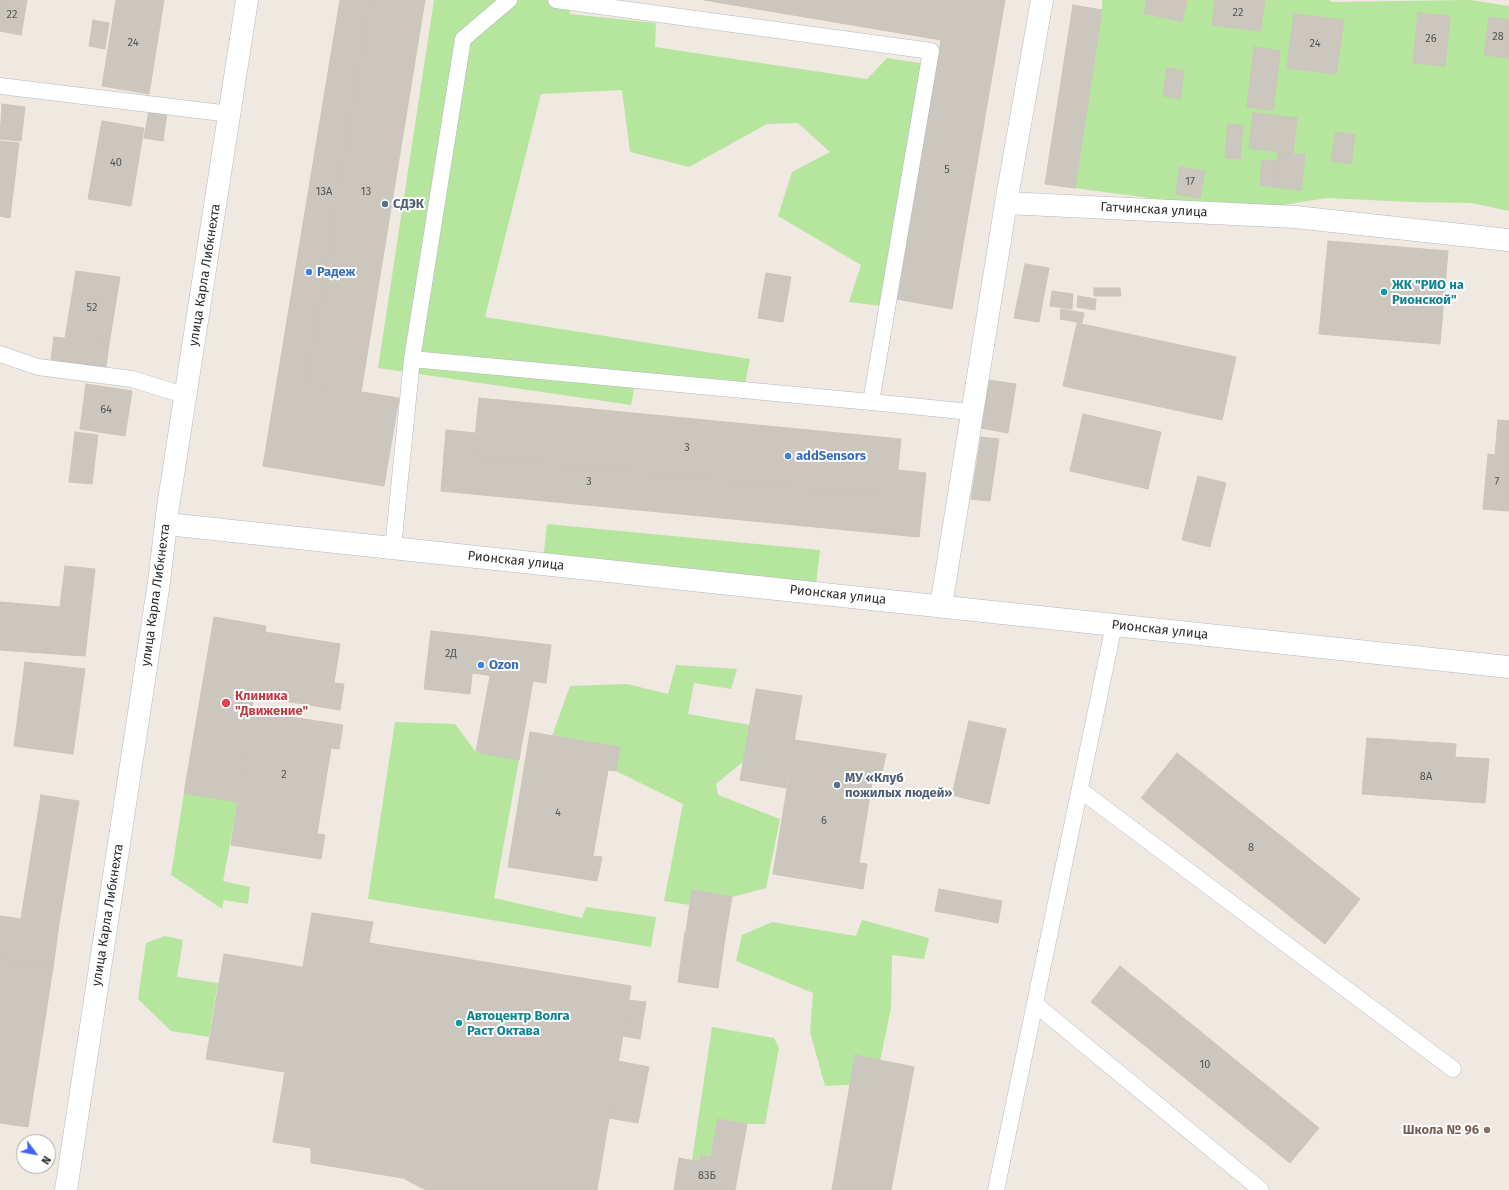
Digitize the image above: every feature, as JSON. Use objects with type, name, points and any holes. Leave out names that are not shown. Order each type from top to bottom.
[{"type":"street","name":"улица Карла Либкнехта","points":[[66,1190],[167,524],[168,507],[187,396],[247,0]]},
{"type":"street","points":[[941,606],[971,412],[1042,0]]},
{"type":"street","name":"Гатчинская улица","points":[[1006,203],[1295,217],[1508,240]]},
{"type":"street","name":"Рионская улица","points":[[167,524],[1509,667]]},
{"type":"lane","points":[[393,548],[412,359],[463,39],[508,0]]},
{"type":"lane","points":[[556,0],[931,51],[870,402]]},
{"type":"lane","points":[[0,86],[230,114]]},
{"type":"lane","points":[[0,354],[38,367],[132,379],[187,396]]},
{"type":"lane","points":[[412,359],[971,412]]},
{"type":"lane","points":[[996,1190],[1114,625]]},
{"type":"lane","points":[[1080,790],[1454,1069]]},
{"type":"lane","points":[[1035,1004],[1260,1190]]},
{"type":"green space","points":[[434,0],[571,0],[570,14],[656,23],[655,47],[867,79],[887,58],[926,64],[881,306],[849,302],[861,265],[778,216],[792,172],[830,152],[798,123],[767,124],[689,167],[630,152],[622,90],[541,94],[485,317],[750,359],[744,389],[637,375],[631,405],[378,368]]},
{"type":"green space","points":[[1102,0],[1329,0],[1333,2],[1470,0],[1509,6],[1509,211],[1472,203],[1327,198],[1246,211],[1075,188],[1102,10]]},
{"type":"green space","points":[[547,524],[820,550],[816,585],[543,561]]},
{"type":"green space","points":[[676,665],[737,669],[731,689],[694,683],[688,714],[750,725],[744,761],[716,784],[718,795],[780,819],[766,888],[732,897],[692,890],[690,905],[664,901],[683,804],[616,771],[620,747],[552,736],[570,686],[627,684],[668,694]]},
{"type":"green space","points":[[395,722],[455,724],[476,752],[519,760],[494,898],[582,918],[586,907],[656,917],[651,947],[368,899]]},
{"type":"green space","points":[[184,793],[238,802],[223,881],[250,887],[248,904],[224,900],[222,909],[171,875]]},
{"type":"green space","points":[[862,920],[929,938],[924,959],[892,955],[891,1008],[880,1061],[866,1084],[825,1086],[810,1032],[813,993],[736,961],[742,935],[772,922],[856,936]]},
{"type":"green space","points":[[165,936],[183,940],[177,977],[218,983],[209,1037],[171,1031],[138,999],[146,943]]},
{"type":"green space","points":[[712,1027],[774,1038],[779,1048],[765,1124],[747,1124],[718,1119],[711,1156],[701,1155],[700,1162],[692,1160]]},
{"type":"building","points":[[0,0],[27,0],[21,35],[0,31]]},
{"type":"building","points":[[116,0],[164,0],[149,94],[102,86]]},
{"type":"building","points":[[340,0],[370,0],[307,383],[399,398],[384,486],[263,466]]},
{"type":"building","points":[[370,0],[425,0],[361,392],[307,383]]},
{"type":"building","points":[[704,0],[1005,0],[952,309],[896,299],[941,40]]},
{"type":"building","points":[[1147,0],[1187,0],[1182,22],[1144,13]]},
{"type":"building","points":[[1215,0],[1265,0],[1260,31],[1212,25]]},
{"type":"building","points":[[1073,5],[1102,10],[1075,188],[1045,184]]},
{"type":"building","points":[[1418,13],[1450,16],[1445,66],[1413,63]]},
{"type":"building","points":[[1294,14],[1344,20],[1336,74],[1287,68]]},
{"type":"building","points":[[1489,17],[1509,20],[1509,58],[1484,55]]},
{"type":"building","points":[[93,20],[109,23],[105,49],[89,46]]},
{"type":"building","points":[[1254,47],[1280,51],[1273,110],[1247,107]]},
{"type":"building","points":[[1167,68],[1184,71],[1180,99],[1163,96]]},
{"type":"building","points":[[2,104],[25,107],[21,141],[0,139]]},
{"type":"building","points":[[149,110],[167,113],[163,141],[144,138]]},
{"type":"building","points":[[1253,113],[1297,118],[1293,154],[1249,148]]},
{"type":"building","points":[[102,121],[144,128],[131,206],[88,199]]},
{"type":"building","points":[[1228,124],[1243,126],[1240,159],[1225,158]]},
{"type":"building","points":[[1336,132],[1355,135],[1351,164],[1331,161]]},
{"type":"building","points":[[0,141],[19,143],[10,218],[0,216]]},
{"type":"building","points":[[1278,153],[1305,155],[1301,190],[1274,187]]},
{"type":"building","points":[[1262,160],[1277,161],[1274,187],[1260,185]]},
{"type":"building","points":[[1180,167],[1205,171],[1200,198],[1176,194]]},
{"type":"building","name":"ЖК \"РИО на Рионской\"","points":[[1328,241],[1448,251],[1440,344],[1319,334]]},
{"type":"building","points":[[1025,264],[1049,268],[1039,322],[1014,318]]},
{"type":"building","points":[[76,271],[120,277],[109,344],[65,338]]},
{"type":"building","points":[[766,273],[791,277],[783,322],[758,318]]},
{"type":"building","points":[[1094,288],[1120,288],[1121,296],[1094,296]]},
{"type":"building","points":[[1052,291],[1073,294],[1072,309],[1050,306]]},
{"type":"building","points":[[1078,296],[1096,299],[1095,310],[1077,307]]},
{"type":"building","points":[[1061,309],[1084,313],[1082,323],[1060,319]]},
{"type":"building","points":[[1077,323],[1236,357],[1222,420],[1063,386]]},
{"type":"building","points":[[54,337],[109,344],[106,367],[51,360]]},
{"type":"building","points":[[988,380],[1016,384],[1008,433],[980,428]]},
{"type":"building","points":[[86,384],[132,391],[125,436],[80,429]]},
{"type":"building","points":[[479,398],[901,439],[895,497],[473,456]]},
{"type":"building","points":[[1083,414],[1161,432],[1148,489],[1070,471]]},
{"type":"building","points":[[1498,420],[1509,421],[1509,511],[1483,509],[1488,454],[1495,455]]},
{"type":"building","points":[[446,430],[475,433],[473,456],[895,497],[898,470],[926,473],[919,537],[441,491]]},
{"type":"building","points":[[75,432],[98,435],[92,484],[69,482]]},
{"type":"building","points":[[981,437],[999,439],[990,501],[971,499]]},
{"type":"building","points":[[1198,476],[1226,483],[1210,547],[1182,540]]},
{"type":"building","points":[[65,566],[95,569],[85,656],[0,650],[0,602],[60,607]]},
{"type":"building","name":"Клиника \"Движение\"","points":[[214,617],[266,626],[265,632],[340,644],[334,683],[344,684],[340,710],[254,696],[238,802],[184,793]]},
{"type":"building","points":[[431,631],[476,636],[470,694],[424,689]]},
{"type":"building","points":[[476,636],[551,645],[546,683],[472,673]]},
{"type":"building","points":[[25,662],[85,669],[73,754],[14,746]]},
{"type":"building","points":[[490,676],[533,681],[519,760],[476,752]]},
{"type":"building","points":[[756,689],[802,696],[786,788],[740,780]]},
{"type":"building","points":[[252,711],[343,725],[339,749],[331,748],[317,834],[325,835],[321,859],[231,845]]},
{"type":"building","points":[[969,721],[1006,729],[989,804],[952,795]]},
{"type":"building","points":[[530,732],[620,747],[616,771],[608,770],[593,856],[602,857],[597,881],[508,867]]},
{"type":"building","points":[[1367,738],[1456,744],[1455,757],[1489,759],[1485,803],[1362,794]]},
{"type":"building","name":"МУ «Клуб пожилых людей»","points":[[795,740],[886,754],[881,778],[873,777],[859,863],[867,864],[863,889],[773,874]]},
{"type":"building","points":[[1177,753],[1360,899],[1325,944],[1141,798]]},
{"type":"building","points":[[41,795],[79,801],[59,924],[21,918]]},
{"type":"building","points":[[939,889],[1002,901],[998,923],[935,911]]},
{"type":"building","points":[[692,890],[732,897],[725,938],[686,931]]},
{"type":"building","name":"Автоцентр Волга Раст Октава","points":[[312,913],[373,922],[369,943],[631,986],[597,1190],[426,1190],[403,1178],[311,1163],[311,1148],[273,1142]]},
{"type":"building","points":[[0,916],[59,924],[53,968],[0,959]]},
{"type":"building","points":[[685,932],[725,938],[718,988],[678,982]]},
{"type":"building","points":[[224,954],[302,967],[284,1072],[206,1059]]},
{"type":"building","points":[[0,959],[53,968],[28,1127],[0,1123]]},
{"type":"building","points":[[1120,966],[1319,1128],[1290,1163],[1091,1002]]},
{"type":"building","points":[[628,1000],[646,1002],[640,1039],[623,1036]]},
{"type":"building","points":[[855,1055],[914,1067],[891,1190],[832,1190]]},
{"type":"building","points":[[618,1061],[649,1067],[638,1123],[609,1118]]},
{"type":"building","points":[[718,1119],[747,1124],[740,1162],[711,1156]]},
{"type":"building","points":[[701,1155],[740,1162],[735,1190],[674,1190],[679,1158],[700,1162]]},
{"type":"place","name":"СДЭК","points":[[385,204]]},
{"type":"place","name":"Радеж","points":[[309,272]]},
{"type":"place","name":"ЖК \"РИО на Рионской\"","points":[[1384,292]]},
{"type":"place","name":"addSensors","points":[[788,456]]},
{"type":"place","name":"Ozon","points":[[481,665]]},
{"type":"place","name":"Клиника \"Движение\"","points":[[226,703]]},
{"type":"place","name":"МУ «Клуб пожилых людей»","points":[[837,785]]},
{"type":"place","name":"Автоцентр Волга Раст Октава","points":[[459,1023]]},
{"type":"place","name":"Школа № 96","points":[[1487,1130]]}]
